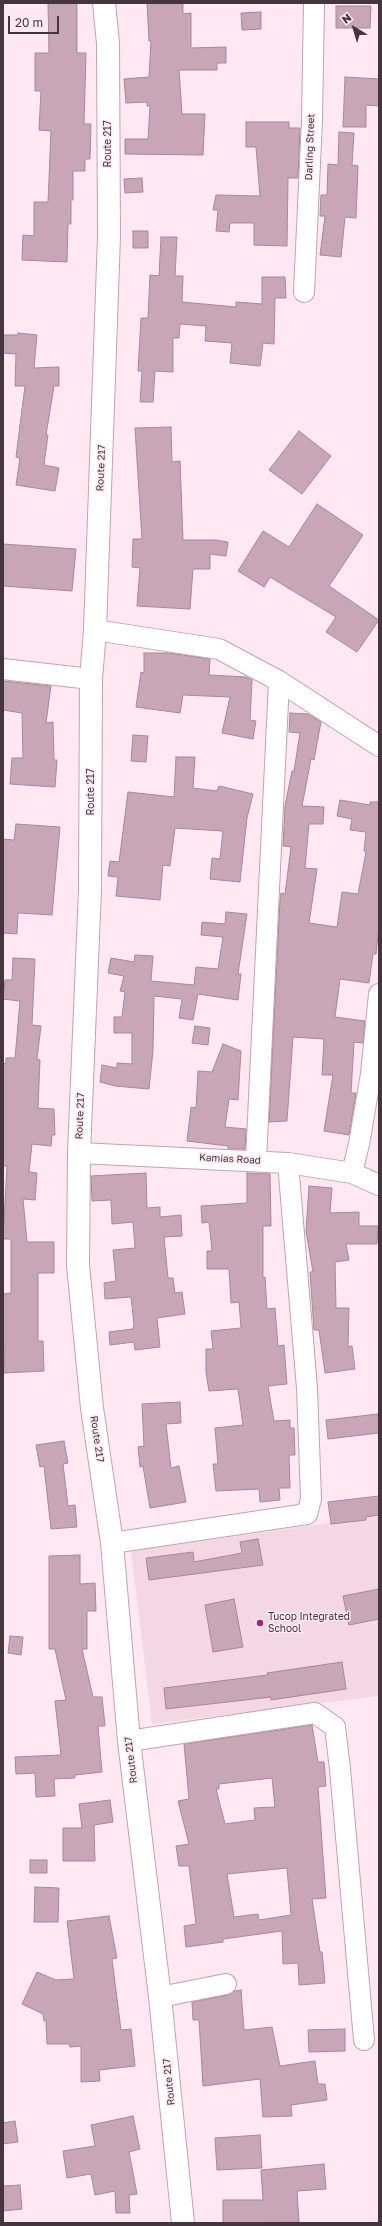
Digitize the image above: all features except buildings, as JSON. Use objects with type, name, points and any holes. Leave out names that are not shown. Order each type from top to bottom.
[{"type":"main road","name":"Route 217","points":[[104,3],[108,44],[109,236],[95,630],[91,679],[90,889],[79,1153],[78,1266],[92,1408],[112,1543],[129,1741],[160,1997],[183,2223]]},
{"type":"street","name":"Darling Street","points":[[304,292],[312,120],[314,3]]},
{"type":"street","points":[[95,630],[219,649],[279,681],[379,746]]},
{"type":"street","points":[[3,669],[91,679]]},
{"type":"street","points":[[256,1160],[279,681]]},
{"type":"street","points":[[352,1173],[359,1144],[371,1074],[379,994]]},
{"type":"street","name":"Kamias Road","points":[[79,1153],[256,1160],[288,1163],[352,1173],[379,1185]]},
{"type":"street","points":[[112,1543],[307,1514],[311,1499],[307,1388],[288,1163]]},
{"type":"street","points":[[129,1741],[315,1713],[334,1727],[340,1769],[364,2040]]},
{"type":"street","points":[[160,1997],[226,1984]]},
{"type":"shaded area","name":"Tucop Integrated School","points":[[379,1516],[379,1696],[152,1724],[131,1551]]},
{"type":"place","name":"Tucop Integrated School","points":[[260,1623]]}]
